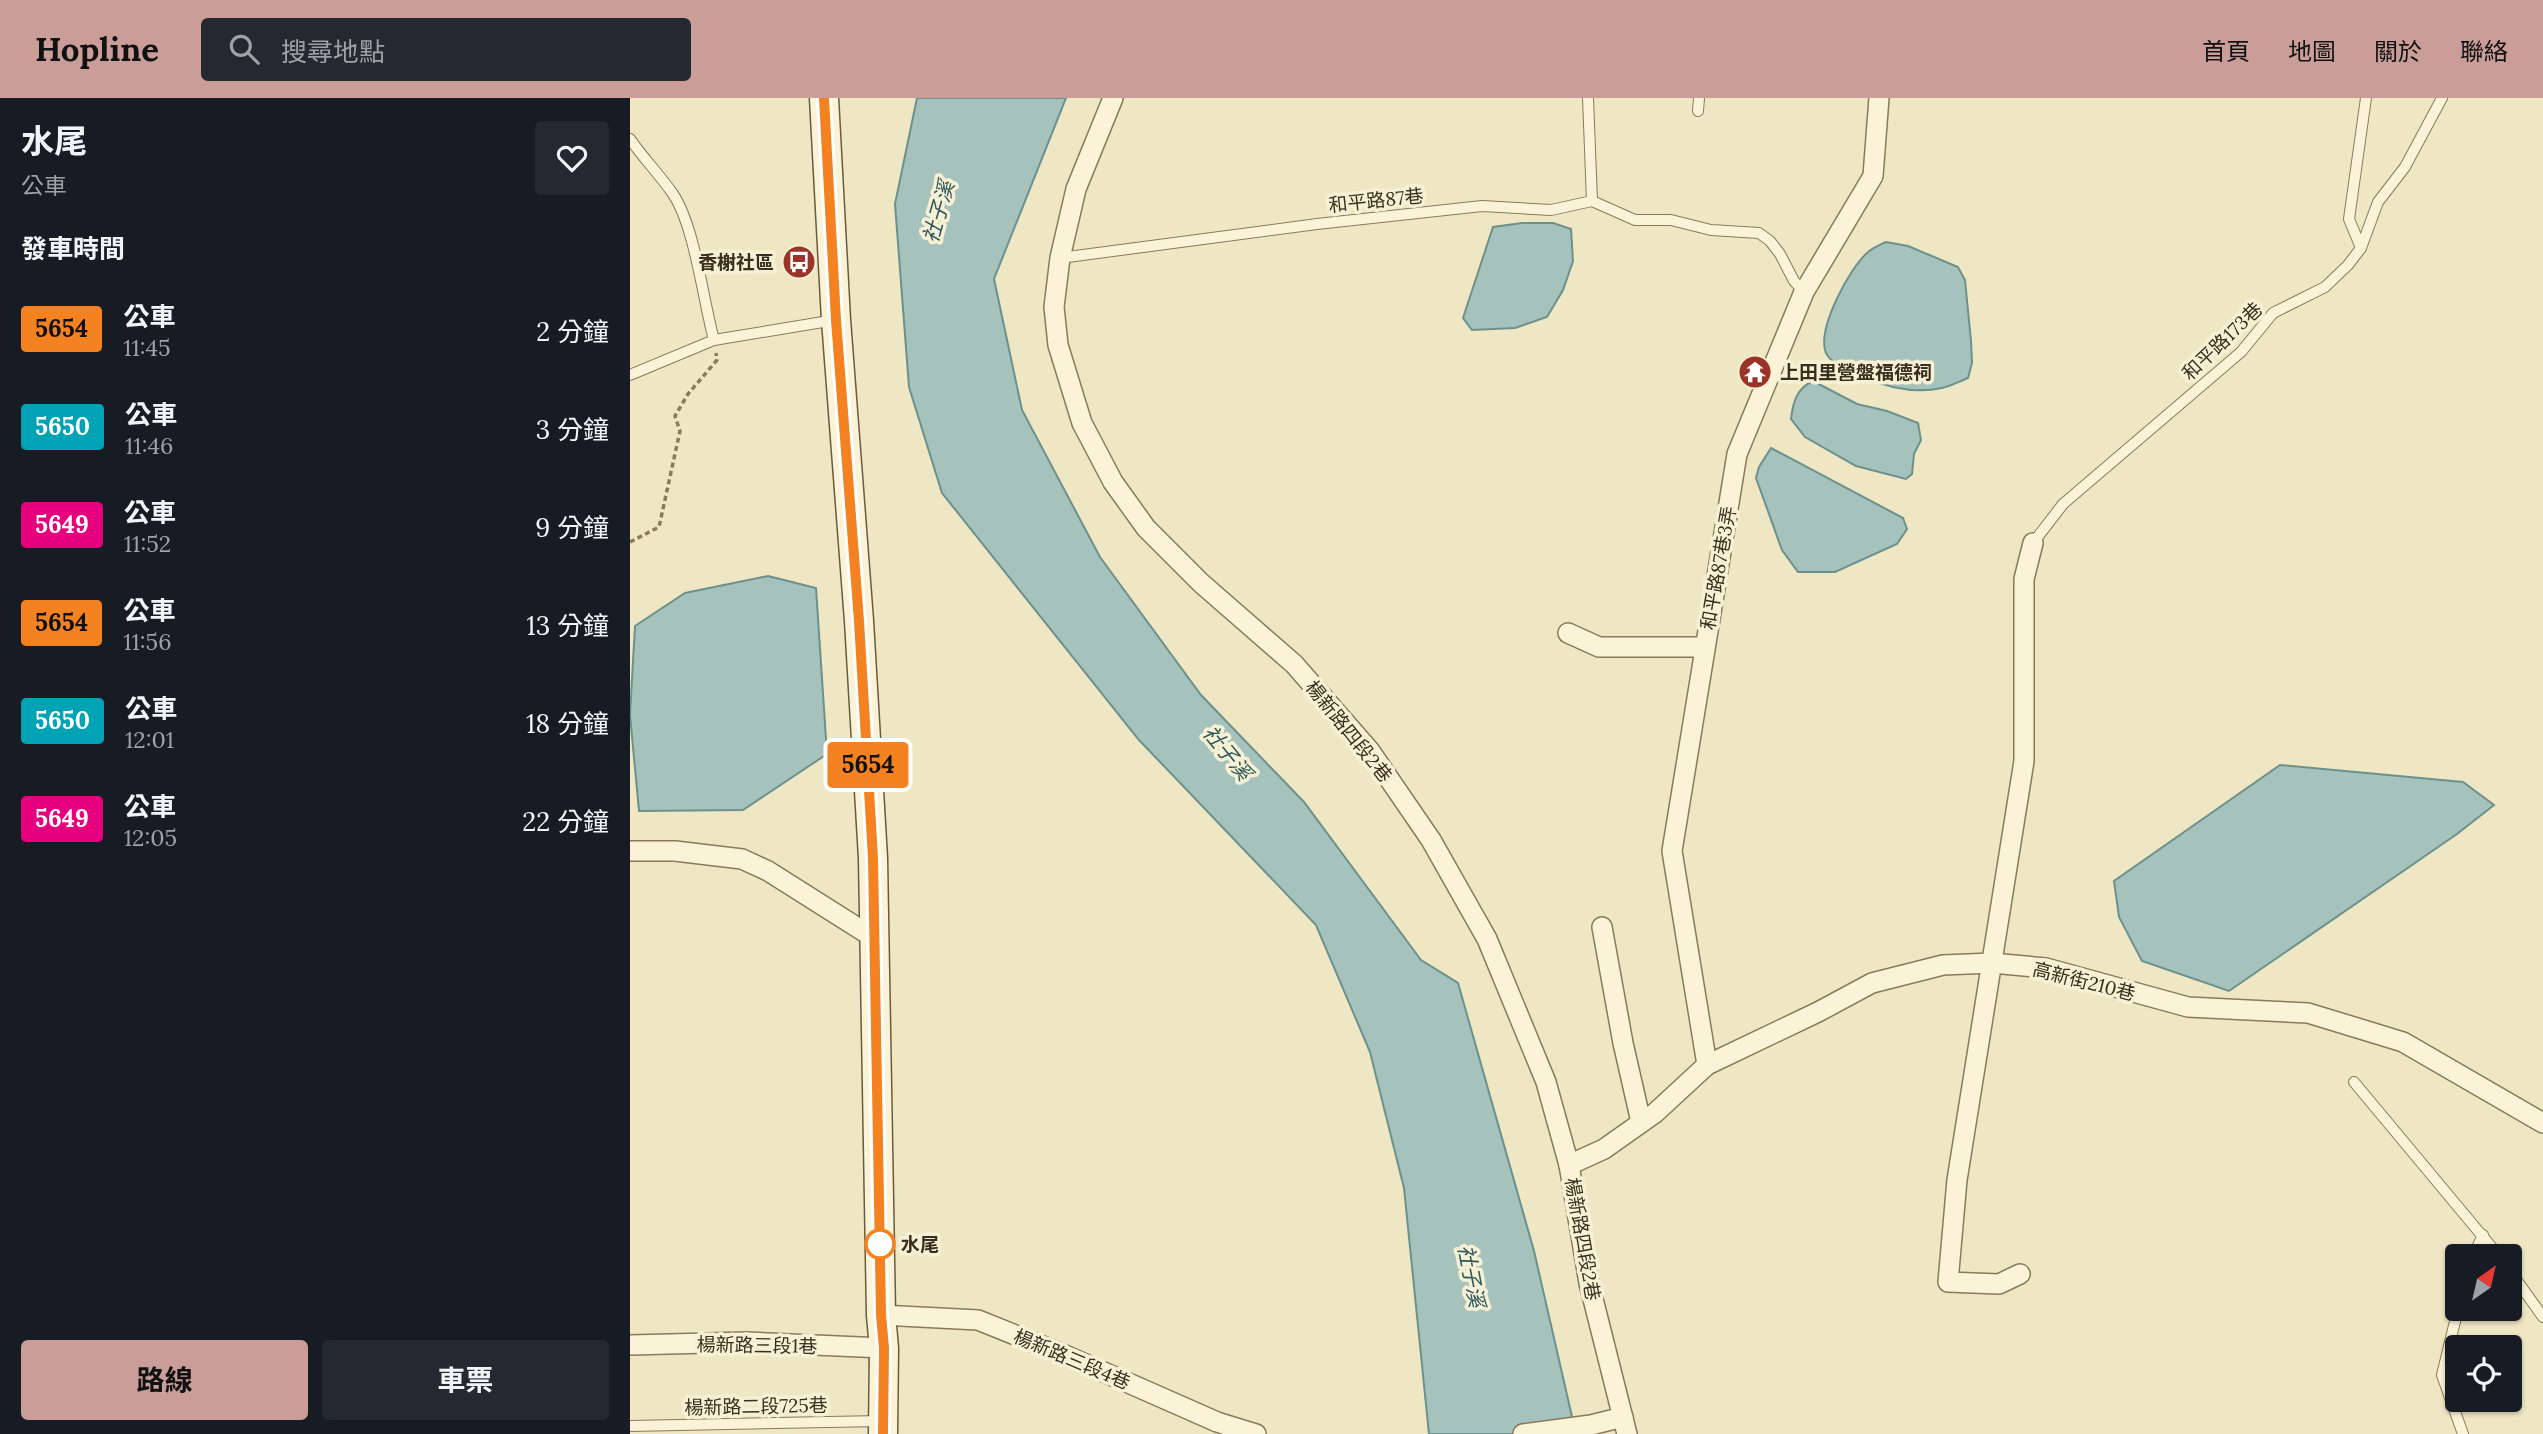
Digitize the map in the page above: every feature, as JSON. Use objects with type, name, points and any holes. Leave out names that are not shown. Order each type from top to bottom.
[{"type":"main road","points":[[824,98],[836,320],[859,621],[873,858],[881,1315],[884,1348],[883,1428]]},
{"type":"street","name":"楊新路四段2巷","points":[[1113,98],[1076,189],[1060,258],[1055,307],[1058,345],[1082,423],[1113,482],[1146,528],[1201,583],[1294,664],[1370,751],[1431,840],[1487,939],[1546,1082],[1569,1165],[1589,1283],[1625,1425]]},
{"type":"street","name":"和平路87巷3弄","points":[[1707,1065],[1672,851],[1737,454],[1804,292],[1873,176],[1879,98]]},
{"type":"street","points":[[2020,1273],[1999,1284],[1948,1282],[1957,1180],[2024,761],[2024,579],[2032,543]]},
{"type":"street","points":[[1568,633],[1599,647],[1704,647]]},
{"type":"street","points":[[630,851],[675,850],[742,859],[768,871],[874,938]]},
{"type":"street","points":[[1602,927],[1623,1043],[1641,1122]]},
{"type":"street","name":"高新街210巷","points":[[1569,1165],[1604,1149],[1655,1113],[1707,1065],[1818,1013],[1872,983],[1943,965],[1992,963],[2046,968],[2188,1007],[2308,1013],[2403,1042],[2543,1123]]},
{"type":"street","name":"楊新路三段4巷","points":[[881,1315],[978,1320],[1217,1422],[1256,1434]]},
{"type":"street","name":"楊新路三段1巷","points":[[630,1345],[747,1342],[884,1348]]},
{"type":"street","points":[[1523,1434],[1591,1425],[1625,1425]]},
{"type":"lane","points":[[1588,98],[1592,201],[1635,220],[1671,220],[1711,230],[1759,233],[1770,241],[1780,254],[1794,281],[1804,292]]},
{"type":"lane","points":[[1698,111],[1699,98]]},
{"type":"lane","points":[[2361,248],[2349,219],[2366,98]]},
{"type":"lane","points":[[2361,248],[2378,202],[2405,167],[2442,98]]},
{"type":"lane","points":[[630,139],[674,195],[689,233],[713,340]]},
{"type":"lane","name":"和平路87巷","points":[[1060,258],[1317,223],[1482,206],[1551,210],[1592,201]]},
{"type":"lane","name":"和平路173巷","points":[[2032,543],[2063,504],[2241,352],[2273,313],[2325,287],[2361,248]]},
{"type":"lane","points":[[630,375],[713,340],[836,320]]},
{"type":"lane","points":[[2354,1082],[2490,1244]]},
{"type":"lane","points":[[2479,1244],[2483,1235]]},
{"type":"lane","points":[[2522,1288],[2543,1317]]},
{"type":"lane","points":[[2455,1321],[2442,1374],[2463,1434]]},
{"type":"lane","name":"楊新路二段725巷","points":[[630,1426],[883,1428]]},
{"type":"path","points":[[630,542],[659,527],[680,431],[675,416],[688,394],[717,360],[713,340]]},
{"type":"water","name":"社子溪","points":[[917,98],[1066,98],[994,279],[1022,410],[1100,557],[1201,695],[1304,802],[1421,960],[1458,983],[1534,1251],[1576,1434],[1429,1434],[1404,1188],[1370,1052],[1316,925],[1139,740],[942,493],[909,387],[895,204]]},
{"type":"water","points":[[1553,223],[1571,229],[1573,261],[1563,290],[1547,317],[1515,328],[1472,330],[1463,318],[1493,227]]},
{"type":"water","points":[[1886,242],[1908,246],[1958,267],[1965,280],[1971,341],[1972,363],[1968,378],[1942,388],[1906,389],[1859,375],[1834,362],[1826,354],[1826,327],[1844,284],[1867,253]]},
{"type":"water","points":[[1813,381],[1857,404],[1887,411],[1918,423],[1921,440],[1914,454],[1912,474],[1906,479],[1856,466],[1805,437],[1791,419],[1800,392]]},
{"type":"water","points":[[1771,448],[1903,518],[1907,529],[1897,544],[1835,572],[1798,572],[1782,550],[1756,478],[1759,467]]},
{"type":"water","points":[[768,576],[816,588],[827,754],[743,810],[639,811],[630,715],[635,626],[685,593]]},
{"type":"water","points":[[2280,765],[2463,782],[2494,805],[2457,834],[2229,991],[2142,961],[2119,917],[2114,881]]},
{"type":"bus line","name":"5654","points":[[824,98],[836,320],[859,621],[873,858],[881,1315],[884,1348],[883,1434]]},
{"type":"place","name":"香榭社區","points":[[799,262]]},
{"type":"place","name":"上田里營盤福德祠","points":[[1755,372]]},
{"type":"place","name":"水尾","points":[[880,1244]]}]
